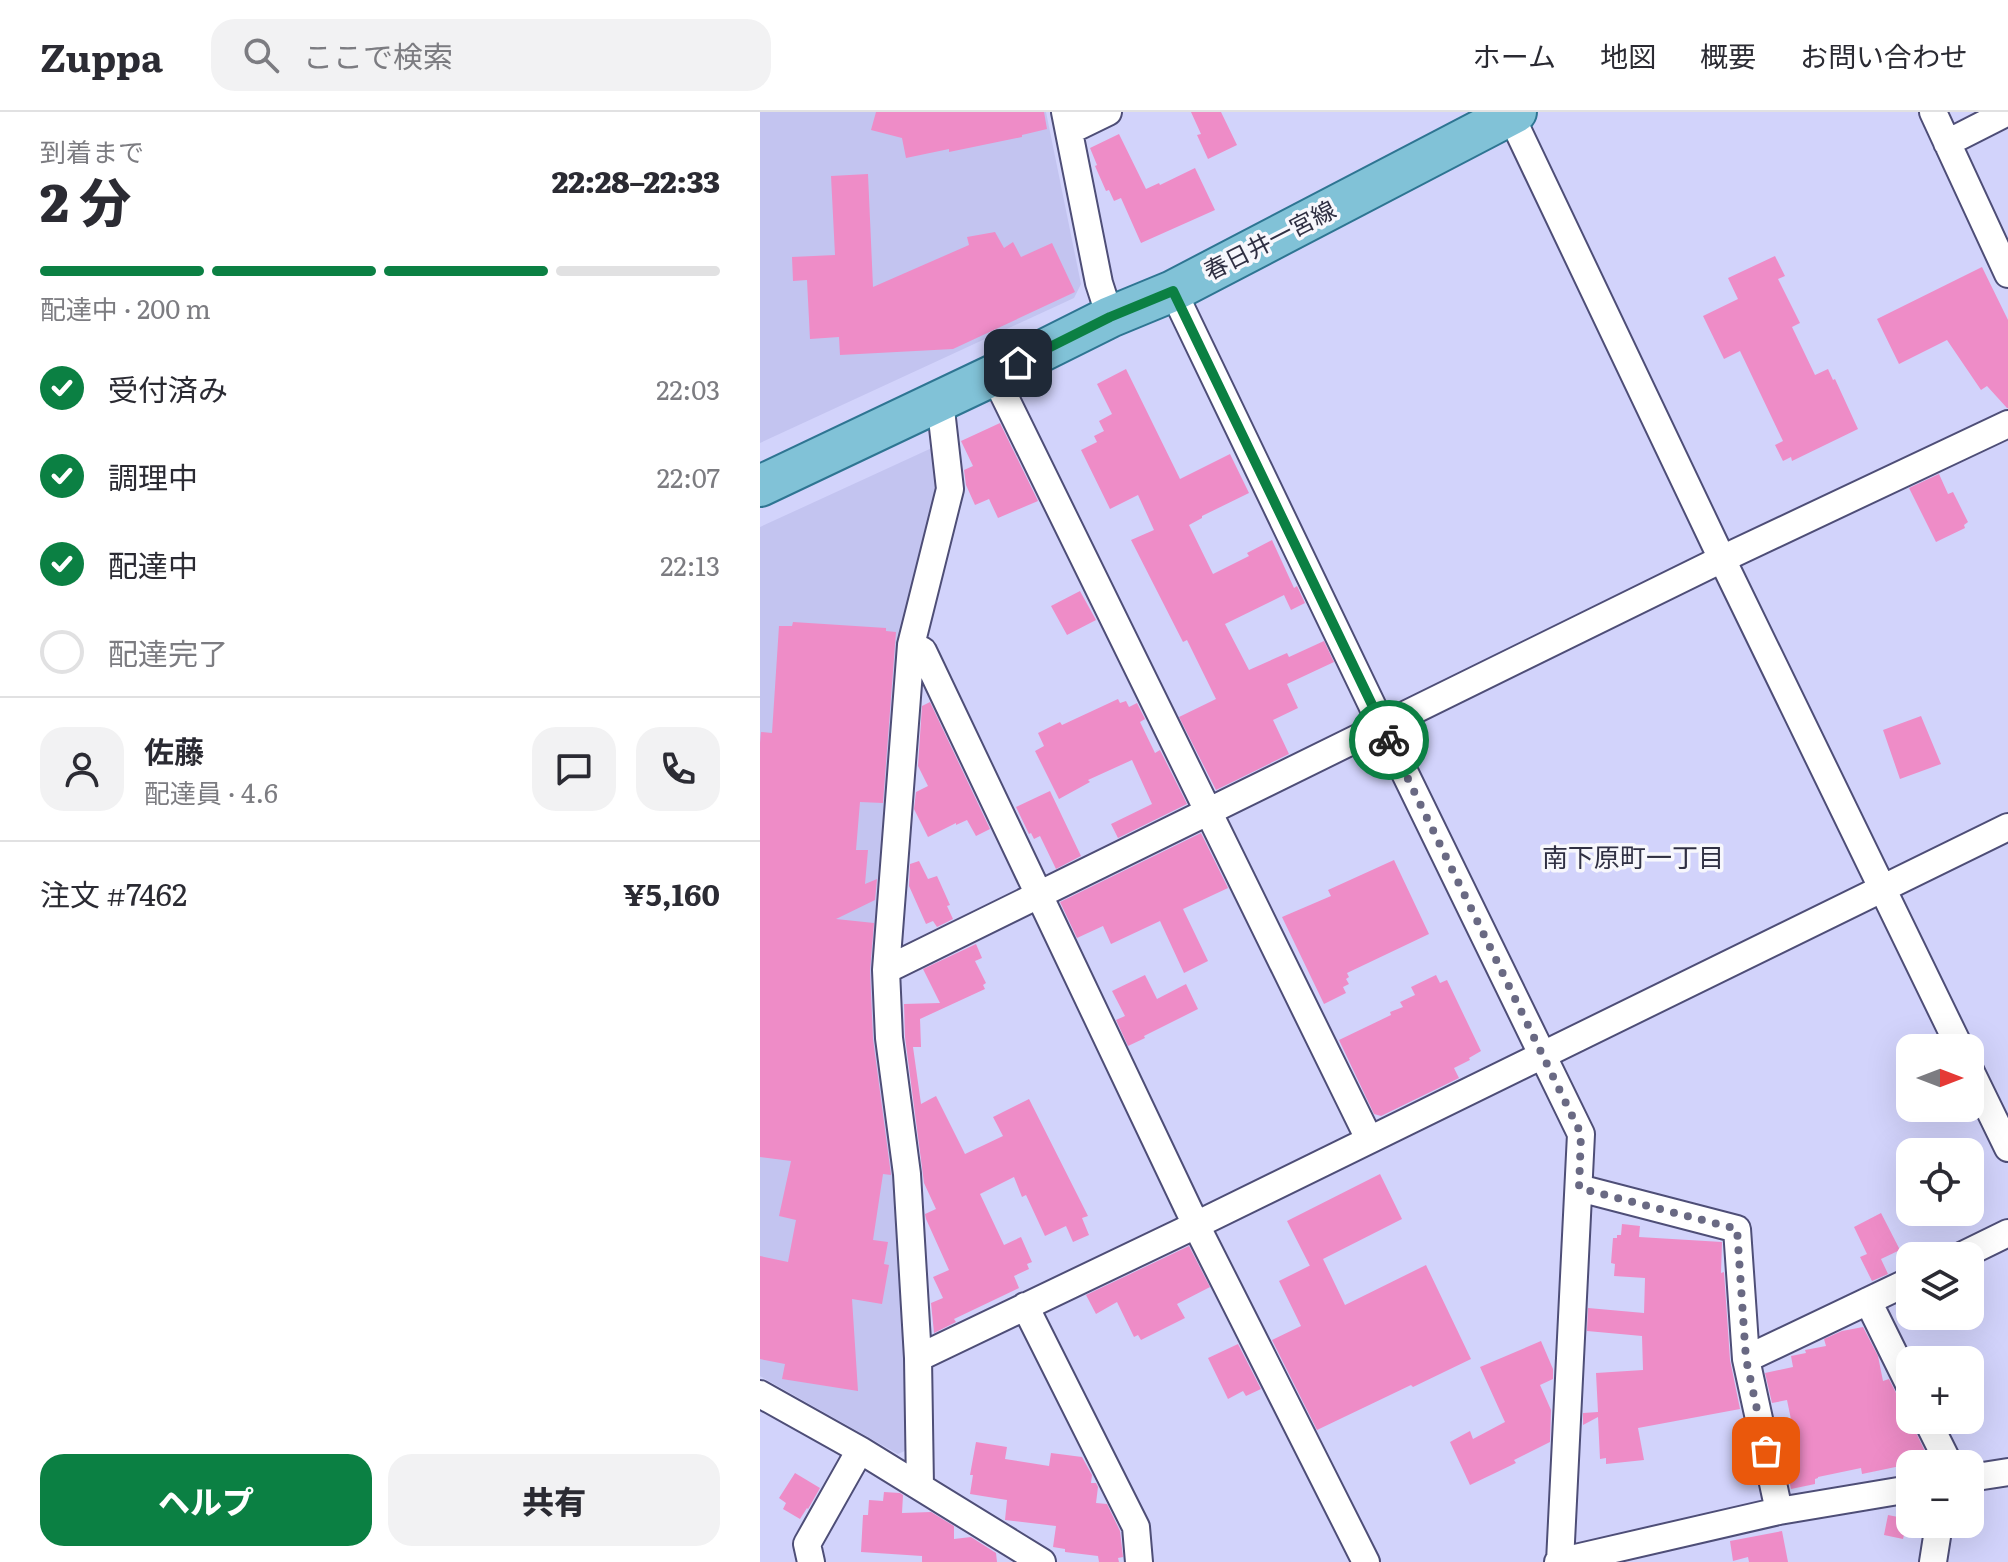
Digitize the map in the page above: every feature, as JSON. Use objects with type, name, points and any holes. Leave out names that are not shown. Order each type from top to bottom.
[{"type":"main road","name":"春日井一宮線","points":[[760,486],[1110,317],[1173,291],[1504,115]]},
{"type":"street","points":[[1108,112],[1067,121],[1099,283],[1110,317]]},
{"type":"street","points":[[1933,112],[2008,274]]},
{"type":"street","points":[[1947,143],[2008,112]]},
{"type":"street","points":[[1504,115],[1953,1034]]},
{"type":"street","points":[[1173,291],[1581,1134],[1560,1562],[1779,1511],[1896,1491]]},
{"type":"street","points":[[994,375],[1369,1139]]},
{"type":"street","points":[[920,1487],[918,1358],[907,1174],[889,1038],[886,970],[911,645],[950,489],[940,401]]},
{"type":"street","points":[[886,970],[1722,559],[2008,424]]},
{"type":"street","points":[[911,645],[923,651],[1196,1225],[1366,1562]]},
{"type":"street","points":[[918,1358],[2008,827]]},
{"type":"street","points":[[1984,1099],[2008,1148]]},
{"type":"street","points":[[1579,1188],[1737,1229],[1746,1359],[1779,1511]]},
{"type":"street","points":[[1984,1245],[2008,1233]]},
{"type":"street","points":[[1746,1359],[1896,1288]]},
{"type":"street","points":[[1868,1301],[1896,1358]]},
{"type":"street","points":[[1025,1306],[1136,1527],[1139,1562]]},
{"type":"street","points":[[760,1394],[860,1450],[1042,1562]]},
{"type":"street","points":[[811,1562],[807,1544],[860,1450]]},
{"type":"street","points":[[1984,1476],[2008,1472]]},
{"type":"street","points":[[1933,1562],[1937,1538]]},
{"type":"shaded area","points":[[760,112],[1046,112],[1081,284],[1074,298],[760,443]]},
{"type":"shaded area","points":[[934,447],[941,467],[876,973],[899,1180],[908,1365],[907,1450],[898,1454],[760,1376],[760,527]]},
{"type":"building","points":[[876,112],[1044,112],[1047,129],[1022,137],[906,158],[902,138],[871,130]]},
{"type":"building","points":[[1191,112],[1221,112],[1237,145],[1208,159]]},
{"type":"building","points":[[1119,134],[1146,189],[1195,168],[1215,210],[1141,243],[1121,198],[1114,201],[1109,190],[1106,191],[1090,148]]},
{"type":"building","points":[[868,174],[873,287],[969,245],[967,237],[995,232],[1004,248],[1013,242],[1021,257],[1052,243],[1075,292],[953,349],[840,355],[839,337],[810,339],[807,280],[793,281],[792,257],[835,255],[831,176]]},
{"type":"building","points":[[1775,256],[1785,276],[1778,279],[1800,323],[1792,327],[1815,375],[1828,369],[1858,429],[1792,461],[1791,457],[1783,461],[1775,445],[1783,441],[1740,351],[1724,359],[1703,316],[1738,299],[1728,278]]},
{"type":"building","points":[[1982,267],[2008,320],[2008,408],[1987,386],[1981,390],[1947,340],[1899,364],[1877,319]]},
{"type":"building","points":[[1126,369],[1180,479],[1230,454],[1249,493],[1189,525],[1213,574],[1272,540],[1294,588],[1297,586],[1305,603],[1291,610],[1284,595],[1225,624],[1249,670],[1324,641],[1334,662],[1287,684],[1298,708],[1273,720],[1289,754],[1216,790],[1179,717],[1216,699],[1131,540],[1154,530],[1138,495],[1110,509],[1081,450],[1097,442],[1094,436],[1104,431],[1099,421],[1112,414],[1097,384]]},
{"type":"building","points":[[1000,423],[1038,501],[998,518],[989,499],[975,505],[966,485],[964,470],[973,466],[961,441]]},
{"type":"building","points":[[1939,474],[1948,494],[1953,492],[1968,522],[1965,528],[1936,542],[1909,488]]},
{"type":"building","points":[[1080,591],[1096,620],[1067,635],[1051,606]]},
{"type":"building","points":[[793,622],[886,628],[886,631],[896,632],[883,803],[860,802],[856,850],[868,850],[865,884],[877,879],[875,900],[836,919],[874,923],[870,971],[873,1039],[891,1175],[883,1174],[873,1240],[888,1242],[884,1264],[889,1265],[882,1304],[852,1299],[858,1391],[782,1379],[785,1364],[760,1359],[760,1256],[788,1262],[796,1220],[779,1216],[791,1161],[760,1157],[760,743],[761,732],[772,733],[779,626],[792,626]]},
{"type":"building","points":[[1118,699],[1120,703],[1126,701],[1129,707],[1137,703],[1145,719],[1140,722],[1155,753],[1160,750],[1187,804],[1118,838],[1111,824],[1152,804],[1132,760],[1088,780],[1090,782],[1059,799],[1035,751],[1044,746],[1038,733]]},
{"type":"building","points":[[930,702],[990,829],[976,836],[967,820],[928,837],[914,809],[916,792],[928,786],[918,766],[922,706]]},
{"type":"building","points":[[1921,716],[1941,764],[1900,779],[1883,730]]},
{"type":"building","points":[[1050,791],[1081,856],[1056,869],[1040,836],[1034,839],[1029,834],[1016,807]]},
{"type":"building","points":[[1201,833],[1228,888],[1183,909],[1208,961],[1184,973],[1160,921],[1111,944],[1103,926],[1077,938],[1060,902]]},
{"type":"building","points":[[1394,860],[1429,934],[1347,973],[1349,984],[1343,987],[1346,993],[1324,1004],[1282,917],[1331,896],[1328,890]]},
{"type":"building","points":[[919,861],[928,879],[937,876],[950,905],[947,906],[953,919],[937,927],[933,921],[926,924],[909,886],[910,864]]},
{"type":"building","points":[[976,944],[982,958],[975,961],[986,983],[983,985],[985,989],[920,1019],[921,1047],[913,1047],[921,1104],[936,1096],[965,1154],[1003,1136],[993,1117],[1029,1099],[1088,1216],[1082,1218],[1089,1235],[1073,1242],[1066,1226],[1045,1236],[1014,1177],[980,1194],[1004,1245],[1021,1237],[1032,1262],[1027,1264],[1029,1269],[1014,1276],[1019,1288],[954,1319],[956,1322],[934,1333],[931,1303],[943,1298],[933,1277],[949,1270],[925,1214],[936,1209],[924,1183],[905,1037],[904,1004],[940,1003],[923,969]]},
{"type":"building","points":[[1145,975],[1157,999],[1186,984],[1198,1009],[1128,1046],[1116,1020],[1125,1016],[1112,991]]},
{"type":"building","points":[[1436,975],[1440,983],[1447,980],[1481,1051],[1454,1068],[1459,1078],[1381,1116],[1374,1114],[1339,1040],[1403,1007],[1400,1002],[1415,995],[1411,987]]},
{"type":"building","points":[[1380,1174],[1402,1219],[1323,1259],[1345,1305],[1426,1265],[1471,1359],[1317,1430],[1272,1340],[1301,1326],[1279,1281],[1310,1266],[1287,1221]]},
{"type":"building","points":[[1881,1213],[1896,1242],[1896,1252],[1881,1259],[1888,1274],[1872,1281],[1860,1257],[1867,1254],[1854,1227]]},
{"type":"building","points":[[1622,1224],[1640,1226],[1639,1237],[1722,1242],[1721,1273],[1724,1272],[1730,1360],[1740,1409],[1638,1428],[1644,1460],[1606,1464],[1606,1458],[1600,1459],[1598,1417],[1583,1425],[1583,1413],[1598,1412],[1596,1373],[1643,1370],[1642,1336],[1587,1331],[1588,1308],[1644,1313],[1645,1278],[1614,1276],[1615,1264],[1611,1263],[1613,1238],[1621,1235]]},
{"type":"building","points":[[1189,1246],[1210,1287],[1177,1304],[1185,1318],[1141,1340],[1138,1335],[1134,1337],[1117,1302],[1096,1314],[1086,1295]]},
{"type":"building","points":[[1863,1327],[1878,1356],[1883,1381],[1889,1379],[1896,1393],[1896,1434],[1917,1434],[1924,1450],[1896,1450],[1896,1467],[1862,1474],[1861,1468],[1818,1477],[1815,1484],[1791,1489],[1780,1437],[1794,1434],[1787,1400],[1772,1403],[1765,1373],[1793,1367],[1791,1356],[1826,1346],[1824,1339]]},
{"type":"building","points":[[1541,1341],[1553,1369],[1553,1379],[1540,1385],[1551,1410],[1550,1442],[1514,1460],[1516,1463],[1470,1485],[1450,1442],[1470,1431],[1473,1439],[1505,1422],[1480,1367]]},
{"type":"building","points":[[1238,1344],[1261,1389],[1246,1396],[1243,1391],[1228,1399],[1208,1358]]},
{"type":"building","points":[[976,1442],[1007,1447],[1005,1459],[1049,1466],[1051,1453],[1082,1457],[1092,1475],[1091,1483],[1096,1483],[1098,1487],[1096,1503],[1107,1504],[1120,1531],[1123,1557],[1118,1558],[1119,1562],[1099,1562],[1098,1556],[1065,1552],[1065,1549],[1053,1547],[1056,1526],[1005,1520],[1007,1500],[970,1494]]},
{"type":"building","points":[[795,1473],[820,1488],[800,1519],[783,1509],[786,1503],[779,1498]]},
{"type":"building","points":[[884,1492],[903,1495],[902,1513],[931,1512],[954,1526],[954,1539],[971,1537],[996,1553],[997,1562],[922,1562],[922,1556],[861,1552],[863,1515],[868,1515],[869,1500],[883,1501]]},
{"type":"building","points":[[1888,1515],[1896,1517],[1896,1538],[1884,1535]]},
{"type":"building","points":[[1782,1531],[1788,1562],[1749,1562],[1748,1557],[1733,1561],[1730,1541]]},
{"type":"way so far","points":[[1389,740],[1581,1134],[1579,1188],[1737,1229],[1746,1359],[1766,1451]]},
{"type":"district","name":"南下原町一丁目","points":[[1633,858]]},
{"type":"route","points":[[1018,363],[1110,317],[1173,291],[1389,740]]}]
